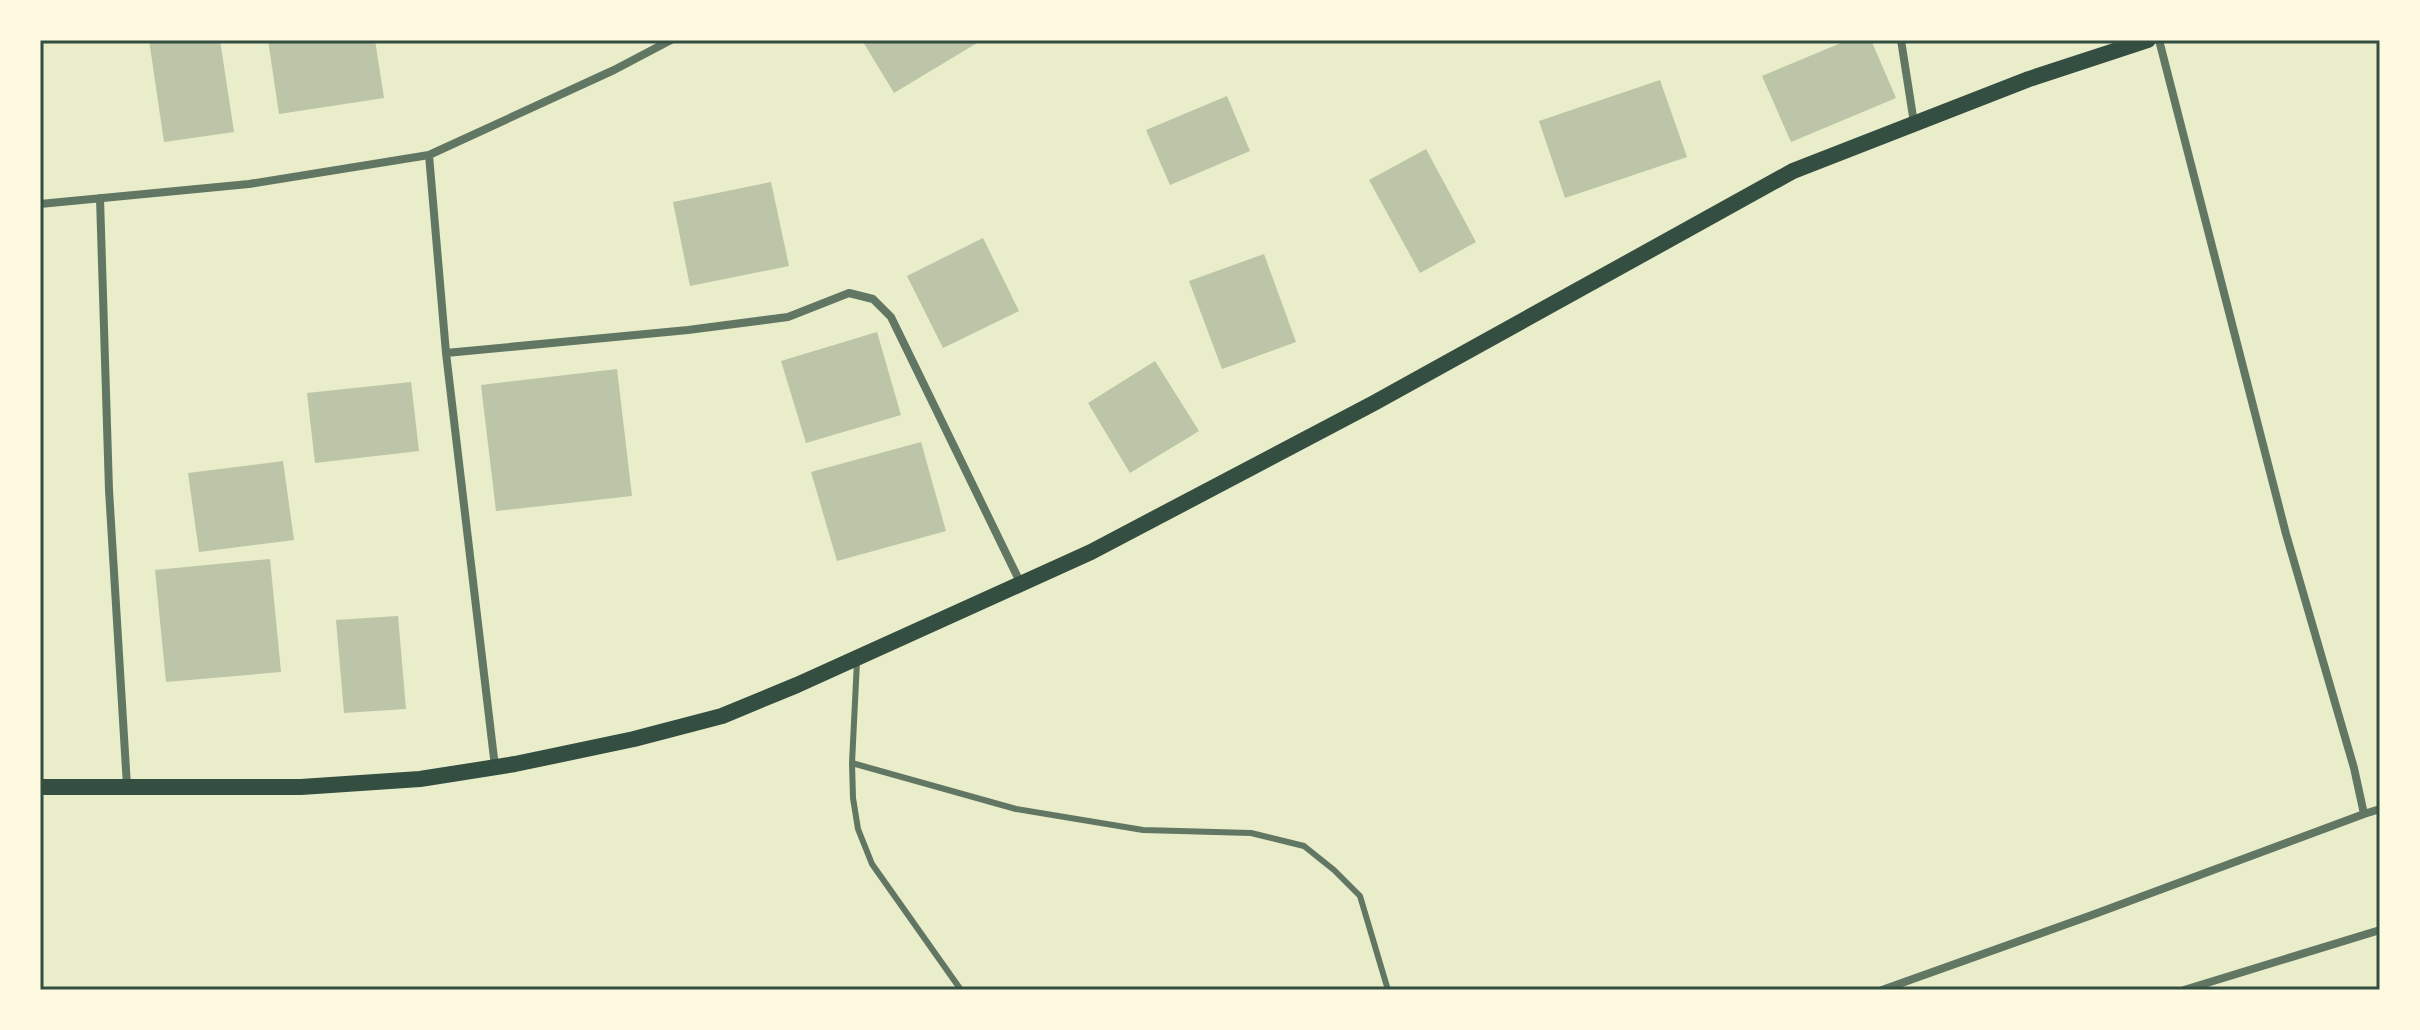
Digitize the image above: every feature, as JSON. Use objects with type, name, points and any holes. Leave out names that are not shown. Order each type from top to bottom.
[{"type":"main road","points":[[40,787],[301,787],[420,779],[634,739],[722,716],[1091,552],[1374,403],[1793,171],[2029,79],[2148,40]]},
{"type":"street","points":[[40,204],[249,184],[429,155],[614,70],[671,40]]},
{"type":"street","points":[[1901,40],[1914,123]]},
{"type":"street","points":[[2159,40],[2286,534],[2354,768],[2364,814]]},
{"type":"street","points":[[429,155],[446,353],[495,767]]},
{"type":"street","points":[[100,198],[109,490],[127,787]]},
{"type":"street","points":[[446,353],[688,330],[788,317],[849,293],[873,299],[891,317],[1021,584]]},
{"type":"street","points":[[1882,990],[2380,809]]},
{"type":"street","points":[[2184,990],[2380,930]]},
{"type":"lane","points":[[858,658],[852,763],[858,829],[872,864],[961,990]]},
{"type":"lane","points":[[852,763],[1016,809],[1143,830],[1251,833],[1304,846],[1360,896],[1388,990]]},
{"type":"building","points":[[149,40],[220,40],[234,132],[164,142]]},
{"type":"building","points":[[268,40],[375,40],[384,98],[279,114]]},
{"type":"building","points":[[862,40],[975,40],[977,43],[894,93]]},
{"type":"building","points":[[1848,40],[1871,40],[1896,98],[1791,142],[1762,76]]},
{"type":"building","points":[[1660,80],[1687,157],[1565,198],[1539,121]]},
{"type":"building","points":[[1227,96],[1250,151],[1170,185],[1146,130]]},
{"type":"building","points":[[1426,149],[1476,242],[1420,273],[1369,180]]},
{"type":"building","points":[[771,182],[789,266],[690,286],[673,202]]},
{"type":"building","points":[[983,238],[1019,311],[943,348],[907,276]]},
{"type":"building","points":[[1264,254],[1296,342],[1222,369],[1189,281]]},
{"type":"building","points":[[877,332],[901,415],[806,443],[781,361]]},
{"type":"building","points":[[1155,361],[1199,431],[1130,473],[1088,403]]},
{"type":"building","points":[[617,369],[632,496],[496,511],[481,385]]},
{"type":"building","points":[[411,382],[419,451],[315,463],[307,393]]},
{"type":"building","points":[[921,442],[946,531],[837,561],[811,472]]},
{"type":"building","points":[[283,461],[294,540],[199,552],[188,473]]},
{"type":"building","points":[[270,559],[281,672],[166,682],[155,570]]},
{"type":"building","points":[[398,616],[406,709],[344,713],[336,620]]}]
